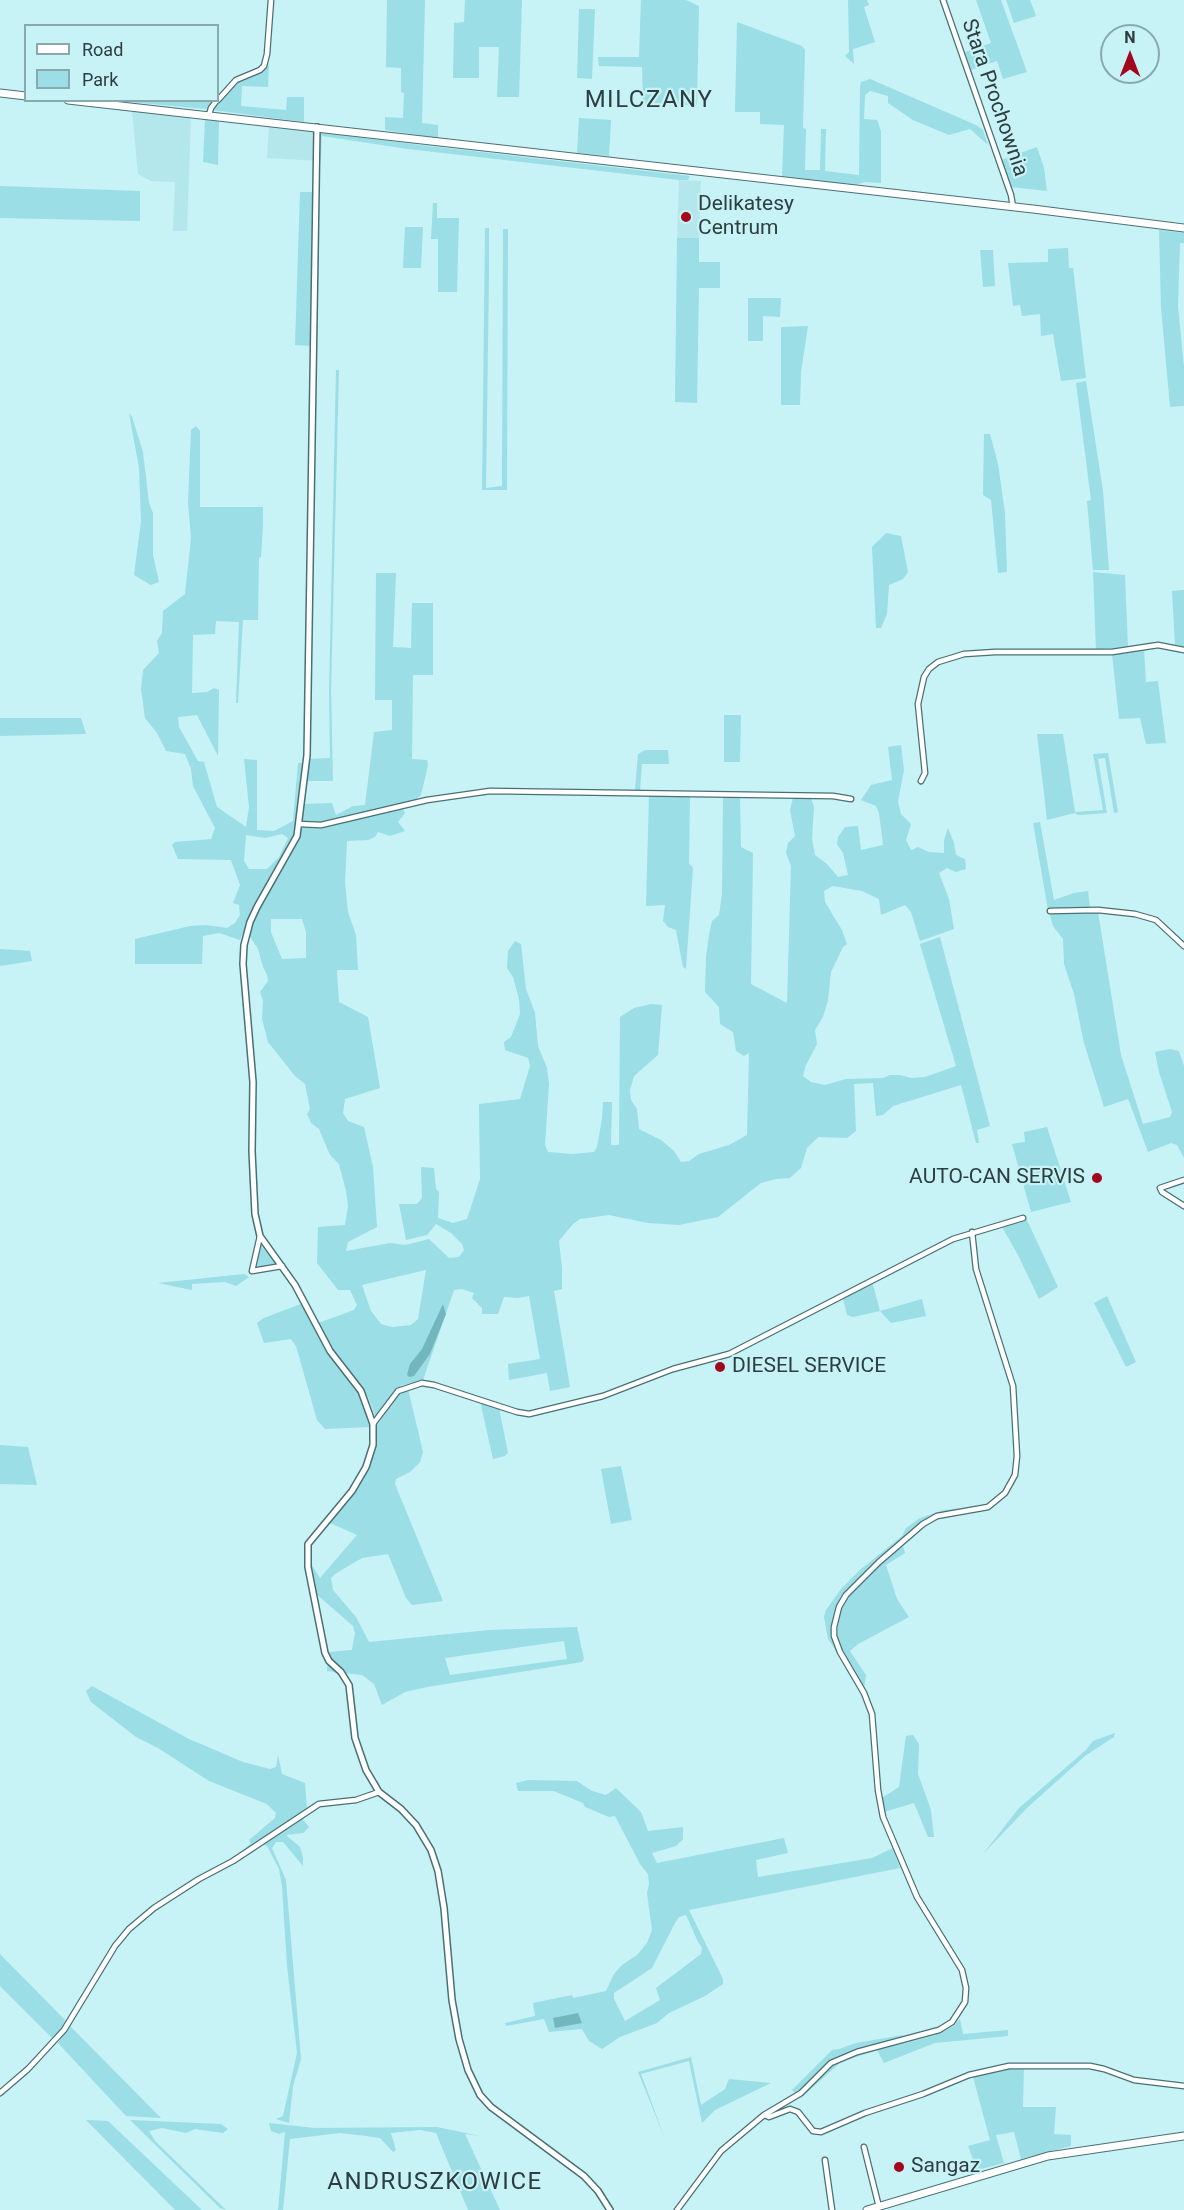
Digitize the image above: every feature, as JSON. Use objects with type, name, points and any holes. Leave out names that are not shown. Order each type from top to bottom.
[{"type":"main road","points":[[0,93],[24,96]]},
{"type":"main road","points":[[86,102],[1184,228]]},
{"type":"main road","points":[[867,2210],[1048,2156],[1184,2136]]},
{"type":"street","points":[[219,98],[236,80],[255,73],[264,66],[272,0]]},
{"type":"street","name":"Stara Prochownia","points":[[943,0],[1011,195],[1013,207]]},
{"type":"street","points":[[209,116],[216,102]]},
{"type":"street","points":[[317,127],[308,741],[299,824],[292,848],[264,893],[250,922],[244,945],[243,964],[253,1082],[256,1224],[260,1236],[298,1290],[330,1352],[361,1391],[373,1424],[373,1445],[362,1475],[352,1491],[310,1540],[307,1553],[325,1653],[328,1661],[341,1672],[349,1684],[358,1747],[366,1770],[379,1792],[401,1809],[416,1825],[431,1850],[438,1871],[444,1908],[453,2006],[462,2051],[476,2088],[485,2101],[500,2115],[585,2176],[598,2190],[610,2210]]},
{"type":"street","points":[[921,781],[925,773],[918,704],[924,677],[929,669],[938,662],[964,654],[995,652],[1112,652],[1158,645],[1184,650]]},
{"type":"street","points":[[299,824],[321,825],[428,800],[490,791],[833,796],[851,800]]},
{"type":"street","points":[[1050,911],[1098,910],[1135,914],[1156,920],[1184,946]]},
{"type":"street","points":[[1184,1180],[1160,1188],[1162,1192],[1184,1206]]},
{"type":"street","points":[[373,1424],[395,1393],[422,1383],[529,1414],[603,1396],[673,1369],[729,1354],[953,1239],[1023,1218]]},
{"type":"street","points":[[677,2210],[710,2163],[734,2139],[764,2115],[801,2093],[825,2068],[839,2058],[939,2030],[952,2022],[965,2002],[966,1988],[962,1970],[917,1897],[883,1817],[878,1790],[872,1714],[864,1693],[840,1652],[834,1636],[834,1627],[846,1595],[879,1562],[923,1524],[937,1516],[988,1507],[1005,1493],[1016,1475],[1013,1386],[976,1269],[972,1232]]},
{"type":"street","points":[[260,1236],[252,1271],[282,1266]]},
{"type":"street","points":[[0,2093],[43,2054],[64,2031],[115,1946],[129,1929],[154,1908],[199,1879],[233,1861],[319,1804],[356,1800],[379,1792]]},
{"type":"street","points":[[764,2115],[769,2117],[790,2109],[798,2112],[813,2132],[821,2132],[865,2113],[969,2075],[1009,2066],[1090,2066],[1134,2080],[1184,2086]]},
{"type":"street","points":[[864,2147],[879,2206]]},
{"type":"street","points":[[825,2160],[832,2210]]},
{"type":"shaded area","points":[[132,111],[191,118],[187,231],[173,231],[175,182],[151,181],[138,174]]},
{"type":"shaded area","points":[[269,127],[319,132],[322,136],[321,161],[267,158]]},
{"type":"shaded area","points":[[679,180],[701,181],[699,238],[677,238]]},
{"type":"shaded area","points":[[443,1304],[446,1314],[430,1354],[414,1376],[409,1377],[407,1375],[410,1364],[422,1349]]},
{"type":"shaded area","points":[[578,2013],[582,2023],[555,2028],[553,2018]]},
{"type":"green space","points":[[387,0],[425,0],[422,123],[438,125],[438,138],[385,130],[385,117],[403,118],[404,93],[401,92],[401,68],[386,67]]},
{"type":"green space","points":[[465,0],[522,0],[519,97],[497,97],[499,47],[479,47],[479,78],[453,78],[454,23],[464,22]]},
{"type":"green space","points":[[641,0],[686,0],[699,6],[697,105],[643,104],[642,67],[599,66],[598,57],[639,57]]},
{"type":"green space","points":[[848,0],[867,0],[869,5],[864,7],[875,42],[853,49],[854,64],[845,56],[849,52]]},
{"type":"green space","points":[[976,0],[1001,0],[1027,72],[1003,79],[997,61],[971,70],[965,52],[991,43]]},
{"type":"green space","points":[[1006,0],[1030,0],[1036,16],[1014,23]]},
{"type":"green space","points":[[579,9],[595,9],[592,79],[577,78]]},
{"type":"green space","points":[[737,22],[802,46],[805,50],[803,128],[806,129],[805,170],[820,170],[821,129],[826,129],[825,171],[859,175],[860,87],[861,82],[870,79],[976,125],[983,130],[988,145],[970,129],[949,135],[913,120],[888,103],[888,96],[870,91],[865,95],[864,119],[877,120],[881,131],[881,183],[865,182],[855,185],[782,177],[784,125],[760,124],[760,112],[735,112]]},
{"type":"green space","points":[[269,64],[268,87],[242,86],[241,106],[286,110],[287,97],[304,97],[304,122],[212,110],[233,85],[262,72]]},
{"type":"green space","points":[[128,102],[212,102],[206,109]]},
{"type":"green space","points":[[579,118],[611,120],[609,156],[577,153]]},
{"type":"green space","points":[[205,120],[219,121],[218,165],[203,162]]},
{"type":"green space","points":[[319,132],[690,176],[688,180],[679,180],[408,149],[322,136]]},
{"type":"green space","points":[[1037,147],[1044,168],[1047,191],[1011,187],[1001,160]]},
{"type":"green space","points":[[0,186],[140,191],[140,221],[0,218]]},
{"type":"green space","points":[[300,192],[312,192],[311,346],[295,345]]},
{"type":"green space","points":[[433,203],[437,203],[437,218],[459,218],[457,292],[438,292],[438,239],[431,239]]},
{"type":"green space","points":[[405,227],[423,227],[421,268],[403,268]]},
{"type":"green space","points":[[485,228],[489,228],[486,488],[502,486],[503,229],[508,229],[507,490],[482,490]]},
{"type":"green space","points":[[1159,230],[1184,233],[1184,243],[1180,243],[1178,306],[1184,367],[1184,406],[1170,407],[1161,308]]},
{"type":"green space","points":[[677,238],[699,238],[699,262],[720,262],[720,288],[699,288],[697,403],[675,402]]},
{"type":"green space","points":[[1068,248],[1069,268],[1073,268],[1086,378],[1061,381],[1053,334],[1041,336],[1040,314],[1022,316],[1020,305],[1013,306],[1008,263],[1048,262],[1048,249]]},
{"type":"green space","points":[[980,250],[993,250],[995,286],[983,287]]},
{"type":"green space","points":[[748,298],[781,298],[780,317],[763,316],[763,341],[748,341]]},
{"type":"green space","points":[[808,326],[801,372],[800,405],[781,405],[781,327]]},
{"type":"green space","points":[[336,370],[339,370],[331,689],[333,781],[306,781],[309,759],[330,758],[329,694]]},
{"type":"green space","points":[[1086,381],[1103,491],[1109,570],[1093,570],[1087,501],[1091,500],[1076,383]]},
{"type":"green space","points":[[129,413],[143,452],[149,503],[153,513],[153,555],[159,582],[151,585],[134,575],[141,521],[139,468]]},
{"type":"green space","points":[[196,426],[200,431],[200,507],[263,507],[263,526],[261,557],[259,558],[258,620],[243,620],[238,703],[236,703],[239,622],[216,621],[215,634],[193,635],[192,693],[207,692],[214,688],[219,690],[218,756],[197,715],[178,717],[179,727],[198,761],[204,762],[217,807],[246,827],[249,807],[244,759],[257,760],[257,830],[274,831],[293,821],[298,763],[303,763],[296,831],[288,850],[253,909],[240,940],[219,933],[203,936],[202,964],[135,964],[135,939],[190,926],[206,925],[227,928],[235,923],[240,915],[239,905],[233,903],[240,885],[231,860],[178,859],[172,845],[175,842],[211,839],[215,828],[193,786],[191,769],[185,754],[166,751],[157,733],[145,718],[141,689],[143,670],[159,653],[157,641],[162,633],[163,611],[185,594],[191,538],[188,503],[191,430]],"holes":[[[282,834],[288,838],[279,857],[267,869],[249,869],[244,861],[246,835],[265,838]]]},
{"type":"green space","points":[[984,434],[990,434],[998,464],[1005,513],[1007,572],[998,573],[991,500],[983,495]]},
{"type":"green space","points":[[886,533],[901,536],[908,572],[903,579],[889,585],[887,614],[881,628],[876,628],[872,547]]},
{"type":"green space","points":[[1093,572],[1125,575],[1128,648],[1096,649]]},
{"type":"green space","points":[[376,573],[396,573],[393,647],[411,648],[412,603],[433,603],[433,675],[413,675],[412,759],[427,760],[428,765],[421,795],[414,801],[333,824],[400,808],[405,813],[398,822],[405,831],[390,836],[378,832],[375,837],[368,840],[347,841],[345,883],[348,912],[356,935],[358,970],[337,970],[339,1002],[368,1017],[380,1088],[345,1099],[343,1113],[348,1121],[364,1127],[373,1167],[377,1227],[348,1242],[346,1251],[390,1243],[405,1245],[429,1239],[449,1258],[459,1257],[464,1250],[462,1244],[451,1233],[436,1224],[427,1235],[406,1240],[399,1204],[417,1204],[422,1198],[421,1167],[434,1168],[436,1189],[439,1192],[438,1218],[453,1223],[467,1219],[480,1179],[479,1104],[520,1099],[530,1066],[528,1058],[505,1050],[504,1042],[511,1037],[520,1014],[519,999],[513,977],[507,968],[508,951],[515,941],[521,944],[526,989],[535,1013],[538,1046],[547,1068],[549,1084],[545,1145],[548,1152],[573,1154],[594,1152],[597,1147],[603,1102],[612,1102],[611,1145],[619,1145],[620,1017],[634,1008],[651,1004],[662,1005],[658,1055],[634,1076],[630,1090],[631,1100],[637,1109],[639,1129],[661,1140],[674,1151],[681,1162],[729,1145],[747,1135],[749,1053],[744,1056],[736,1051],[733,1032],[720,1024],[719,1007],[705,992],[709,935],[712,921],[719,915],[722,894],[723,797],[740,797],[741,847],[753,853],[751,984],[787,1003],[791,866],[786,853],[788,843],[795,836],[790,810],[793,798],[811,798],[814,807],[812,839],[815,855],[838,877],[848,875],[843,853],[837,844],[838,837],[845,827],[858,826],[861,850],[883,845],[876,806],[861,800],[871,785],[892,780],[888,747],[901,745],[904,770],[898,802],[901,814],[911,824],[906,840],[911,850],[918,847],[929,852],[944,853],[944,840],[948,828],[956,855],[965,859],[966,869],[956,872],[947,868],[939,873],[949,899],[954,929],[920,941],[911,912],[905,905],[881,915],[879,899],[862,891],[833,886],[824,891],[825,902],[842,930],[847,944],[843,947],[831,972],[828,1000],[823,1017],[815,1030],[817,1044],[803,1076],[811,1082],[825,1085],[846,1079],[883,1078],[890,1075],[925,1077],[956,1066],[920,944],[940,937],[990,1126],[977,1130],[979,1143],[976,1143],[961,1085],[893,1106],[883,1115],[876,1116],[873,1083],[854,1084],[856,1131],[847,1138],[818,1137],[807,1148],[801,1168],[790,1178],[761,1183],[718,1217],[679,1225],[648,1223],[609,1215],[580,1219],[573,1224],[559,1241],[562,1289],[554,1291],[570,1387],[550,1391],[547,1373],[509,1380],[508,1364],[540,1359],[529,1296],[504,1297],[498,1314],[482,1314],[482,1308],[472,1298],[474,1293],[462,1289],[454,1290],[423,1380],[402,1385],[392,1394],[376,1418],[368,1397],[332,1350],[318,1323],[354,1310],[357,1305],[350,1290],[338,1290],[317,1263],[318,1227],[345,1225],[348,1206],[346,1191],[339,1164],[330,1155],[319,1129],[311,1123],[307,1114],[310,1109],[305,1084],[295,1076],[268,1042],[262,1019],[263,1000],[260,992],[268,981],[267,975],[258,949],[249,935],[262,900],[297,839],[301,827],[303,804],[332,803],[336,815],[353,806],[365,805],[374,732],[392,730],[392,700],[375,700]],"holes":[[[271,919],[302,919],[306,932],[306,958],[282,959],[271,932]],[[426,1270],[418,1319],[411,1325],[392,1327],[381,1324],[371,1311],[362,1285]]]},
{"type":"green space","points":[[1184,590],[1184,647],[1175,645],[1172,591]]},
{"type":"green space","points":[[1144,649],[1146,682],[1158,681],[1166,743],[1146,744],[1140,718],[1119,719],[1112,654]]},
{"type":"green space","points":[[724,715],[741,715],[740,762],[724,762]]},
{"type":"green space","points":[[0,718],[81,718],[86,734],[0,736]]},
{"type":"green space","points":[[1037,734],[1063,734],[1075,812],[1103,810],[1093,754],[1108,753],[1118,812],[1114,813],[1105,758],[1098,759],[1107,813],[1078,815],[1075,813],[1047,820]]},
{"type":"green space","points":[[645,750],[668,750],[669,764],[642,764],[640,790],[635,790],[638,754]]},
{"type":"green space","points":[[649,795],[690,796],[689,863],[693,868],[686,969],[683,967],[676,930],[668,927],[663,921],[665,905],[646,906]]},
{"type":"green space","points":[[1040,822],[1054,900],[1088,891],[1090,908],[1048,910],[1033,823]]},
{"type":"green space","points":[[1049,912],[1098,912],[1121,1055],[1143,1124],[1170,1117],[1172,1112],[1155,1052],[1170,1049],[1179,1051],[1184,1066],[1184,1158],[1177,1145],[1171,1143],[1148,1152],[1128,1099],[1104,1107],[1084,1043],[1074,994],[1064,964],[1063,939],[1053,926]]},
{"type":"green space","points":[[0,949],[30,951],[32,961],[0,966]]},
{"type":"green space","points":[[1047,1127],[1071,1202],[1031,1212],[1012,1144],[1025,1142],[1024,1132]]},
{"type":"green space","points":[[1027,1220],[1058,1287],[1039,1299],[1002,1227]]},
{"type":"green space","points":[[260,1244],[277,1265],[255,1268]]},
{"type":"green space","points":[[244,1274],[249,1277],[236,1286],[225,1282],[192,1284],[192,1290],[158,1283]]},
{"type":"green space","points":[[872,1281],[880,1311],[853,1317],[847,1315],[843,1299]]},
{"type":"green space","points":[[1107,1296],[1136,1362],[1126,1367],[1094,1303]]},
{"type":"green space","points":[[922,1299],[926,1316],[891,1323],[880,1311]]},
{"type":"green space","points":[[303,1303],[327,1352],[353,1381],[362,1398],[370,1427],[325,1429],[317,1420],[296,1346],[291,1339],[264,1343],[257,1323]]},
{"type":"green space","points":[[408,1389],[423,1452],[420,1462],[410,1472],[396,1479],[395,1484],[443,1601],[412,1605],[406,1598],[388,1554],[362,1558],[331,1578],[333,1590],[356,1617],[369,1642],[489,1630],[577,1627],[584,1659],[582,1662],[427,1687],[405,1692],[382,1705],[374,1684],[362,1675],[327,1671],[328,1652],[352,1650],[355,1633],[353,1626],[315,1593],[310,1562],[320,1578],[357,1535],[328,1522],[364,1478],[375,1450],[376,1427],[397,1395]],"holes":[[[564,1641],[567,1659],[450,1675],[445,1658]]]},
{"type":"green space","points":[[480,1401],[499,1408],[508,1453],[505,1456],[493,1459]]},
{"type":"green space","points":[[0,1445],[28,1447],[37,1485],[0,1484]]},
{"type":"green space","points":[[621,1466],[632,1520],[611,1524],[601,1469]]},
{"type":"green space","points":[[982,1506],[934,1515],[878,1560],[854,1583],[845,1594],[833,1620],[833,1637],[840,1657],[828,1639],[824,1617],[826,1610],[841,1589],[861,1569],[902,1536],[906,1528],[920,1518],[944,1510]]},
{"type":"green space","points":[[903,1546],[905,1553],[886,1565],[897,1599],[909,1617],[858,1644],[850,1651],[866,1675],[864,1689],[840,1649],[837,1638],[839,1615],[851,1591],[879,1564]]},
{"type":"green space","points":[[92,1686],[189,1739],[243,1762],[270,1769],[276,1767],[278,1755],[282,1774],[305,1783],[307,1809],[237,1856],[251,1843],[249,1840],[275,1818],[276,1813],[267,1804],[209,1781],[158,1748],[136,1737],[91,1702],[86,1691]]},
{"type":"green space","points":[[1115,1733],[1114,1737],[1085,1756],[1028,1807],[983,1854],[1019,1808],[1086,1750],[1093,1741]]},
{"type":"green space","points":[[913,1735],[919,1744],[918,1774],[931,1810],[934,1837],[928,1837],[914,1803],[884,1812],[880,1799],[899,1787],[906,1736]]},
{"type":"green space","points":[[528,1780],[577,1781],[592,1791],[606,1795],[616,1788],[641,1812],[648,1831],[683,1827],[683,1839],[676,1846],[652,1853],[657,1863],[784,1838],[788,1853],[756,1860],[758,1877],[872,1858],[893,1848],[900,1868],[689,1910],[723,1979],[723,1984],[705,1996],[669,2013],[657,2023],[620,2037],[602,2049],[589,2041],[582,2029],[549,2032],[544,2019],[506,2026],[505,2023],[535,2016],[533,2003],[606,1991],[614,1974],[622,1965],[637,1955],[647,1943],[652,1930],[647,1893],[648,1874],[640,1864],[615,1816],[609,1817],[554,1791],[518,1791],[516,1783]],"holes":[[[686,1915],[702,1948],[701,1954],[656,1988],[660,2000],[625,2021],[614,1999],[614,1993],[652,1968],[679,1917]]]},
{"type":"green space","points":[[301,1817],[309,1827],[303,1833],[286,1835],[300,1847],[303,1866],[283,1842],[276,1842],[272,1848],[286,1880],[301,2059],[293,2086],[289,2123],[276,2119],[283,2116],[297,2053],[287,1966],[282,1887],[279,1869],[267,1846],[263,1844]]},
{"type":"green space","points":[[0,1954],[67,2022],[54,2040],[0,1986]]},
{"type":"green space","points":[[960,2019],[963,2034],[1008,2030],[1008,2036],[935,2043],[884,2063],[877,2050],[841,2062],[801,2098],[792,2090],[832,2050],[856,2043],[903,2035],[898,2045],[933,2036],[952,2027]]},
{"type":"green space","points":[[70,2026],[161,2118],[126,2116],[58,2043]]},
{"type":"green space","points":[[691,2057],[701,2105],[725,2089],[729,2079],[771,2083],[715,2110],[702,2123],[689,2061],[641,2074],[665,2139],[638,2072]]},
{"type":"green space","points":[[1008,2068],[1024,2068],[1023,2107],[1056,2107],[1054,2134],[1071,2135],[1071,2146],[1021,2159],[1014,2132],[996,2135],[1004,2163],[977,2170],[968,2146],[990,2140],[973,2077]]},
{"type":"green space","points":[[86,2120],[108,2121],[202,2210],[175,2210]]},
{"type":"green space","points":[[130,2120],[221,2124],[228,2129],[223,2133],[195,2129],[186,2133],[162,2128],[149,2131],[155,2141],[226,2210],[220,2208]]},
{"type":"green space","points":[[269,2123],[315,2128],[437,2127],[480,2136],[465,2134],[500,2210],[468,2210],[436,2133],[420,2130],[391,2133],[396,2150],[393,2152],[380,2138],[366,2136],[340,2133],[290,2139],[283,2210],[278,2210],[285,2132],[279,2134],[271,2131]]},
{"type":"place","name":"Delikatesy Centrum","points":[[686,217]]},
{"type":"place","name":"AUTO-CAN SERVIS","points":[[1097,1178]]},
{"type":"place","name":"DIESEL SERVICE","points":[[720,1367]]},
{"type":"place","name":"Sangaz","points":[[899,2167]]},
{"type":"district","name":"MILCZANY","points":[[649,101]]},
{"type":"district","name":"ANDRUSZKOWICE","points":[[435,2183]]}]
